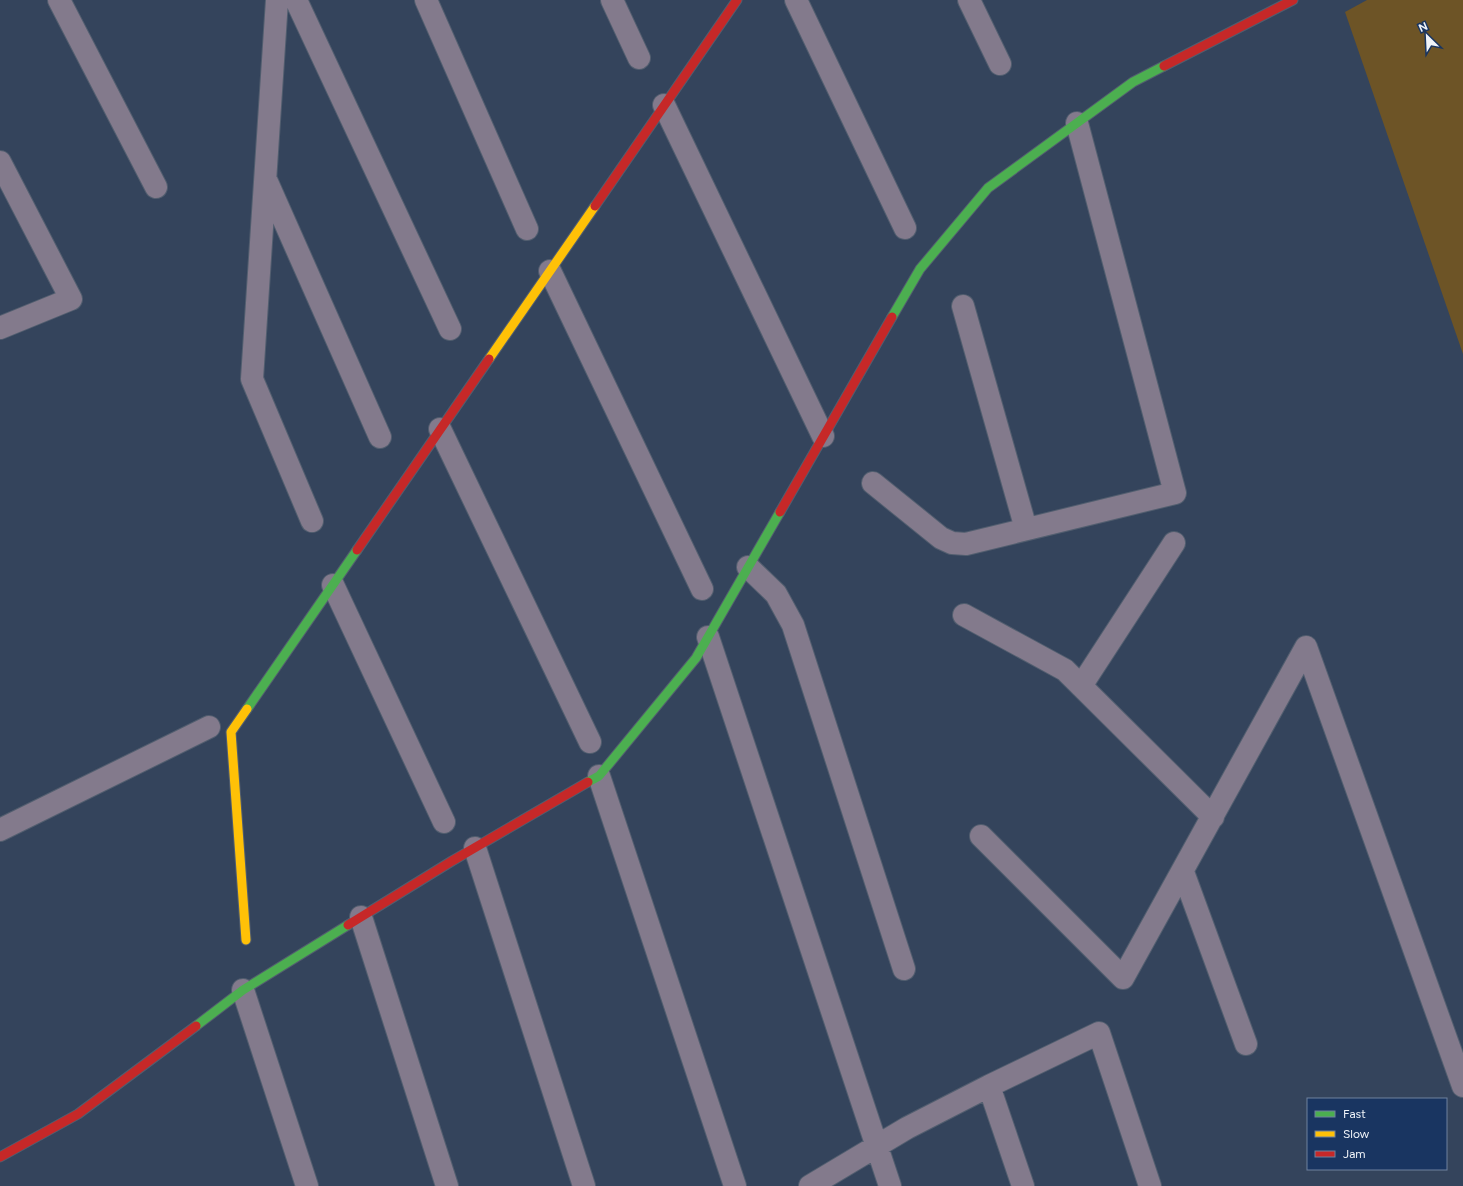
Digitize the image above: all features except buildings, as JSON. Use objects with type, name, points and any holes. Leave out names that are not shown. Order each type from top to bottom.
[{"type":"street","points":[[59,0],[156,187]]},
{"type":"street","points":[[277,0],[252,379],[312,521]]},
{"type":"street","points":[[296,0],[450,329]]},
{"type":"street","points":[[426,0],[527,229]]},
{"type":"street","points":[[612,0],[639,58]]},
{"type":"street","points":[[246,940],[231,732],[737,0]]},
{"type":"street","points":[[796,0],[905,228]]},
{"type":"street","points":[[968,0],[1000,64]]},
{"type":"street","points":[[0,1157],[78,1114],[243,990],[475,848],[599,776],[696,658],[920,269],[988,188],[1133,82],[1293,0]]},
{"type":"street","points":[[664,105],[823,436]]},
{"type":"street","points":[[873,483],[941,538],[952,543],[966,544],[1175,493],[1077,123]]},
{"type":"street","points":[[0,162],[71,299],[0,328]]},
{"type":"street","points":[[265,179],[380,437]]},
{"type":"street","points":[[550,271],[702,589]]},
{"type":"street","points":[[963,306],[1026,529]]},
{"type":"street","points":[[440,429],[590,742]]},
{"type":"street","points":[[1081,686],[1174,543]]},
{"type":"street","points":[[748,567],[776,594],[793,625],[904,969]]},
{"type":"street","points":[[333,585],[444,822]]},
{"type":"street","points":[[964,615],[1065,670],[1213,817]]},
{"type":"street","points":[[708,637],[890,1186]]},
{"type":"street","points":[[981,836],[1123,978],[1306,647],[1463,1086]]},
{"type":"street","points":[[0,830],[208,727]]},
{"type":"street","points":[[599,776],[735,1186]]},
{"type":"street","points":[[475,848],[584,1186]]},
{"type":"street","points":[[1182,872],[1246,1044]]},
{"type":"street","points":[[361,917],[447,1186]]},
{"type":"street","points":[[243,990],[307,1186]]},
{"type":"street","points":[[810,1186],[907,1128],[1099,1032],[1150,1186]]},
{"type":"street","points":[[989,1086],[1023,1186]]},
{"type":"shaded area","points":[[1367,0],[1463,0],[1463,354],[1345,12]]},
{"type":"traffic: fast","points":[[892,317],[920,269],[988,188],[1133,82],[1164,66]]},
{"type":"traffic: fast","points":[[588,782],[599,776],[696,658],[780,512]]},
{"type":"traffic: fast","points":[[247,709],[357,550]]},
{"type":"traffic: fast","points":[[196,1026],[243,990],[348,925]]},
{"type":"traffic: slow","points":[[489,359],[595,206]]},
{"type":"traffic: slow","points":[[246,940],[231,732],[247,709]]},
{"type":"traffic: jam","points":[[595,206],[737,0]]},
{"type":"traffic: jam","points":[[1164,66],[1293,0]]},
{"type":"traffic: jam","points":[[780,512],[892,317]]},
{"type":"traffic: jam","points":[[357,550],[489,359]]},
{"type":"traffic: jam","points":[[348,925],[452,861],[588,782]]},
{"type":"traffic: jam","points":[[0,1157],[78,1114],[196,1026]]}]
